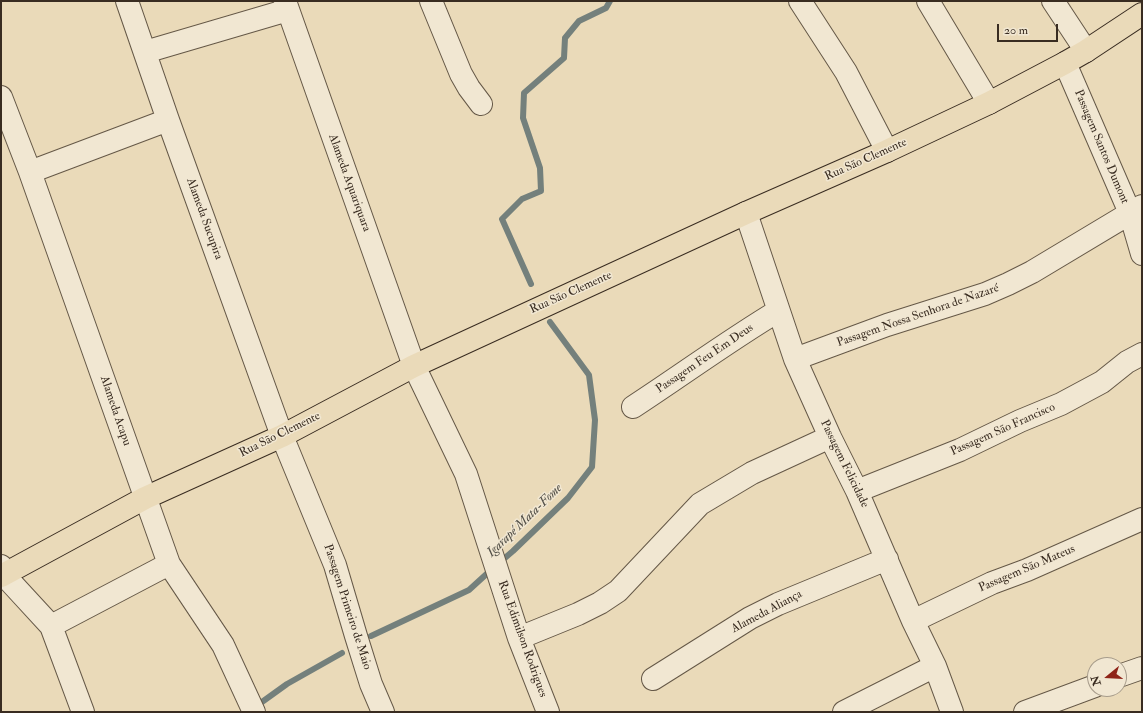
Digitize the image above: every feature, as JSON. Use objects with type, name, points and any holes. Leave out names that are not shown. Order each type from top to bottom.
[{"type":"main road","name":"Rua São Clemente","points":[[2,573],[145,498],[282,436],[414,366],[746,212],[887,151],[989,103],[1065,64],[1142,14]]},
{"type":"street","name":"Alameda Sucupira","points":[[127,1],[168,120],[282,436]]},
{"type":"street","points":[[431,1],[461,74],[469,88],[482,104]]},
{"type":"street","points":[[800,1],[846,72],[887,151]]},
{"type":"street","points":[[928,1],[989,103]]},
{"type":"street","points":[[1054,1],[1086,51]]},
{"type":"street","points":[[145,52],[286,5]]},
{"type":"street","name":"Alameda Aquariquara","points":[[286,5],[414,366]]},
{"type":"street","name":"Passagem Santos Dumont","points":[[1065,64],[1136,209],[1142,254]]},
{"type":"street","name":"Alameda Acapu","points":[[2,101],[30,172],[169,564],[223,646],[254,712]]},
{"type":"street","points":[[30,172],[168,120]]},
{"type":"street","name":"Passagem Nossa Senhora de Nazaré","points":[[795,359],[887,325],[985,294],[1032,272],[1136,209]]},
{"type":"street","name":"Passagem Felicidade","points":[[746,212],[795,359],[830,438],[857,491],[913,621],[935,666],[952,712]]},
{"type":"street","name":"Passagem Feu Em Deus","points":[[633,407],[667,385],[701,360],[778,311]]},
{"type":"street","name":"Passagem São Francisco","points":[[857,491],[960,450],[1020,421],[1061,404],[1102,382],[1127,362],[1142,354]]},
{"type":"street","name":"Rua Edimilson Rodrigues","points":[[414,366],[466,474],[519,638],[548,712]]},
{"type":"street","name":"Passagem Primeiro de Maio","points":[[282,436],[335,565],[371,684],[383,712]]},
{"type":"street","points":[[519,638],[578,614],[600,603],[618,591],[700,504],[752,473],[830,438]]},
{"type":"street","name":"Passagem São Mateus","points":[[913,621],[992,583],[1028,570],[1142,519]]},
{"type":"street","name":"Alameda Aliança","points":[[653,679],[750,618],[778,604],[887,559]]},
{"type":"street","points":[[51,626],[169,564]]},
{"type":"street","points":[[2,573],[51,626],[83,712]]},
{"type":"street","points":[[844,712],[935,666]]},
{"type":"street","points":[[1127,673],[1142,668]]},
{"type":"street","points":[[1025,712],[1087,689]]},
{"type":"waterway","name":"Igarapé Mata-Fome","points":[[531,284],[502,219],[522,199],[541,191],[540,168],[523,118],[524,93],[564,58],[565,38],[579,21],[606,8],[610,1]]},
{"type":"waterway","name":"Igarapé Mata-Fome","points":[[499,563],[568,498],[592,467],[595,420],[589,375],[550,322]]},
{"type":"waterway","name":"Igarapé Mata-Fome","points":[[371,636],[469,590],[492,569]]},
{"type":"waterway","name":"Igarapé Mata-Fome","points":[[255,707],[287,684],[342,653]]}]
